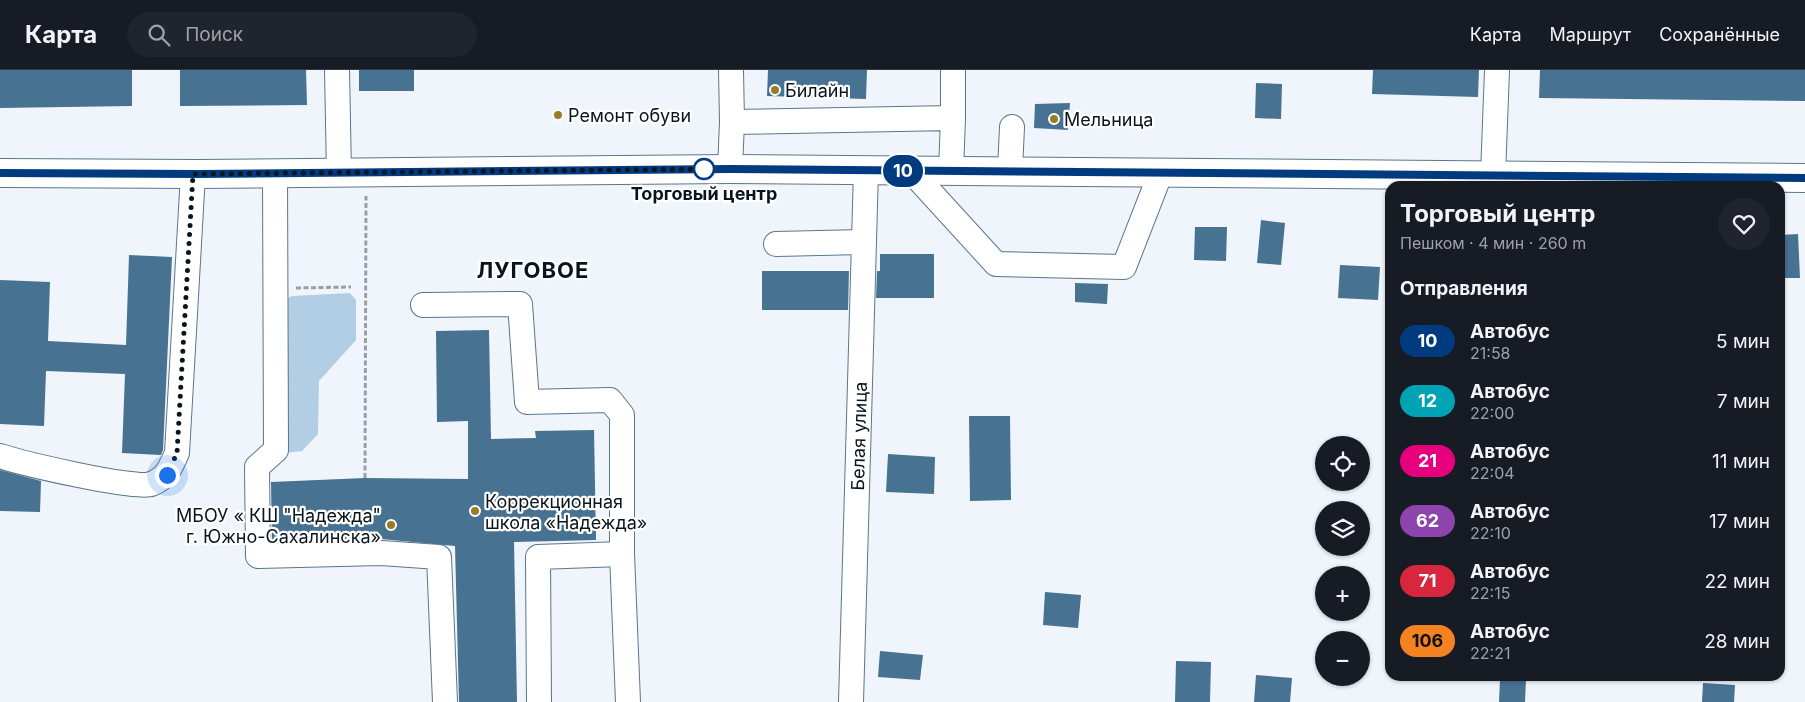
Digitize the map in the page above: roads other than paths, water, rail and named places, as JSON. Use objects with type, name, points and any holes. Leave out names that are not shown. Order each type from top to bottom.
[{"type":"main road","points":[[0,173],[193,174],[730,169],[1805,178]]},
{"type":"street","points":[[338,70],[339,173]]},
{"type":"street","points":[[730,70],[732,122],[730,169]]},
{"type":"street","points":[[951,171],[953,70]]},
{"type":"street","points":[[1493,174],[1497,70]]},
{"type":"street","points":[[732,122],[953,118]]},
{"type":"street","points":[[1010,170],[1012,127]]},
{"type":"street","name":"Белая улица","points":[[851,702],[866,170]]},
{"type":"street","points":[[911,171],[996,264],[1124,267],[1161,172]]},
{"type":"street","points":[[275,173],[276,450],[274,463],[257,467],[258,556],[381,553],[439,558],[445,702]]},
{"type":"street","points":[[0,456],[113,482],[149,485],[167,475],[177,453],[193,174]]},
{"type":"street","points":[[776,244],[863,242]]},
{"type":"street","points":[[423,305],[520,304],[527,402],[610,400],[622,415],[622,554],[628,702]]},
{"type":"street","points":[[539,702],[538,557],[622,554]]},
{"type":"place","name":"Билайн","points":[[775,90]]},
{"type":"place","name":"Ремонт обуви","points":[[558,115]]},
{"type":"place","name":"Мельница","points":[[1054,119]]},
{"type":"place","name":"Торговый центр","points":[[704,169]]},
{"type":"place","name":"Коррекционная школа «Надежда»","points":[[475,511]]},
{"type":"place","name":"МБОУ « КШ \"Надежда\" г. Южно-Сахалинска»","points":[[391,525]]},
{"type":"district","name":"ЛУГОВОЕ","points":[[533,270]]}]
